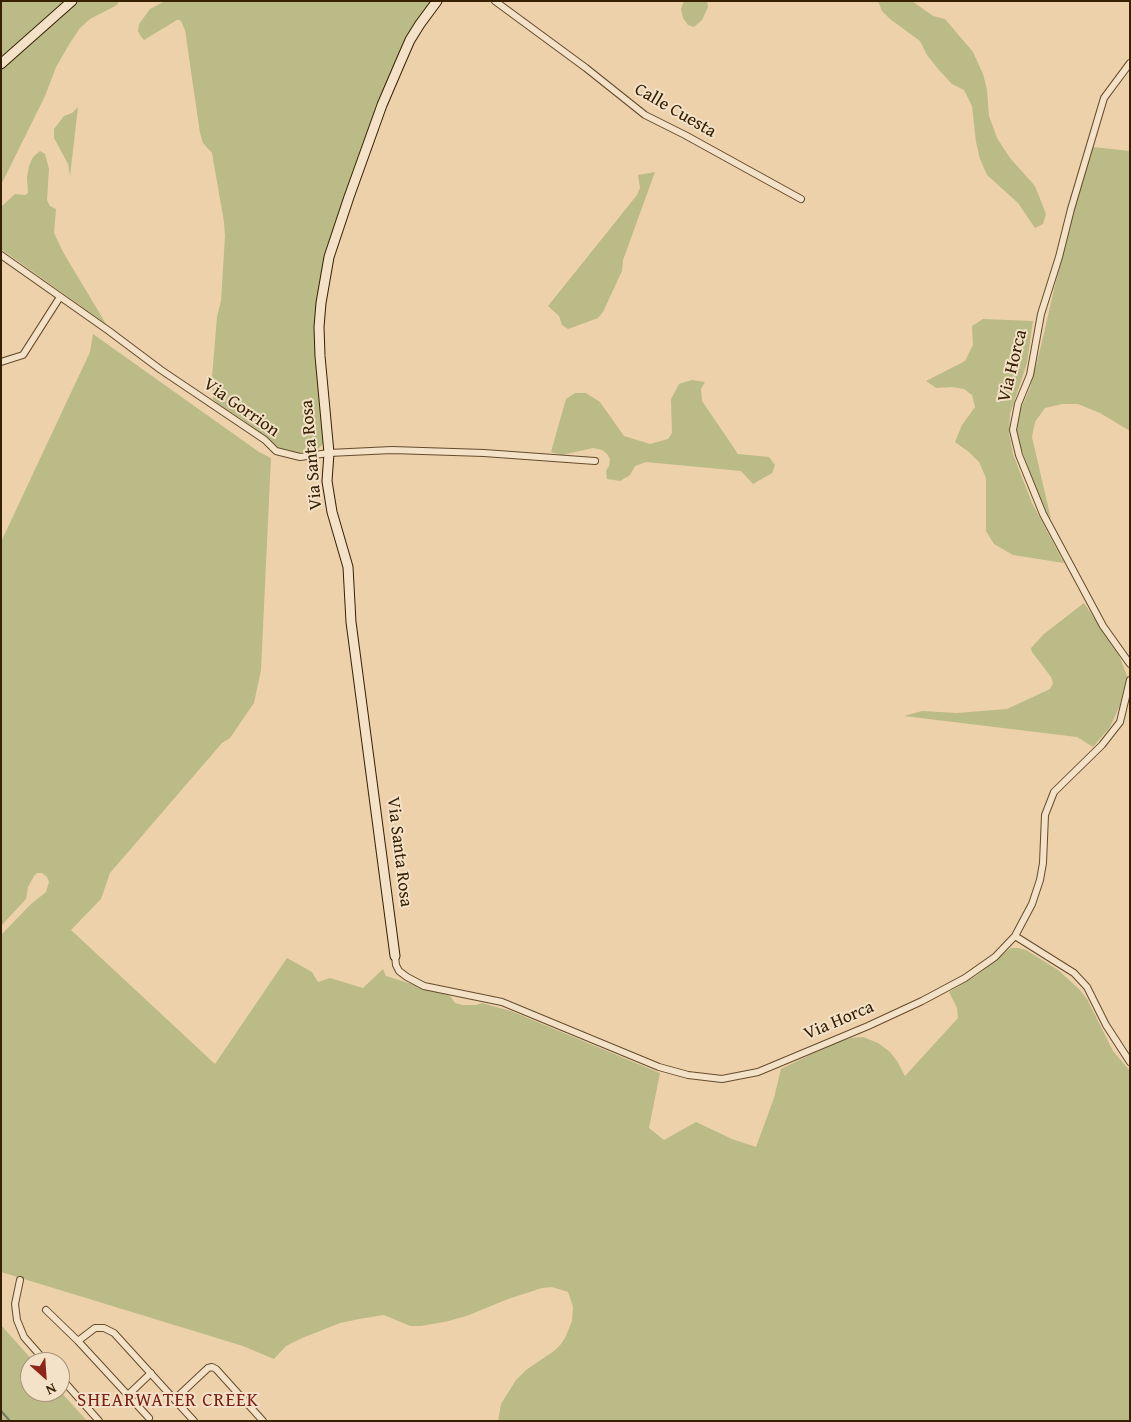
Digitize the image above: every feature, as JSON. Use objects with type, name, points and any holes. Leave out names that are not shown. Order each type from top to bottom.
[{"type":"street","points":[[1,64],[72,1]]},
{"type":"street","name":"Via Santa Rosa","points":[[395,956],[351,622],[348,567],[332,512],[327,481],[329,453],[319,327],[329,257],[373,131],[400,63],[420,24],[437,1]]},
{"type":"street","name":"Calle Cuesta","points":[[495,1],[586,68],[645,115],[801,199]]},
{"type":"street","name":"Via Horca","points":[[1130,63],[1104,98],[1071,209],[1060,257],[1041,314],[1030,375],[1018,404],[1013,430],[1019,455],[1043,514],[1103,626],[1130,664]]},
{"type":"street","name":"Via Gorrion","points":[[1,255],[161,370],[265,440],[276,451],[300,457],[329,453],[392,450],[595,461]]},
{"type":"street","points":[[1,362],[24,355],[60,297]]},
{"type":"street","name":"Via Horca","points":[[395,956],[399,971],[424,986],[502,1002],[659,1067],[688,1075],[722,1079],[758,1072],[922,1001],[965,978],[995,958],[1015,936],[1032,904],[1040,880],[1045,842],[1045,815],[1054,792],[1102,745],[1120,722],[1130,680]]},
{"type":"street","points":[[1015,936],[1074,973],[1087,987],[1106,1025],[1130,1062]]},
{"type":"street","points":[[20,1280],[15,1304],[17,1320],[24,1337],[37,1352]]},
{"type":"street","points":[[46,1310],[78,1341],[149,1418]]},
{"type":"street","points":[[78,1341],[95,1328],[104,1328],[114,1333],[194,1421]]},
{"type":"street","points":[[175,1399],[208,1368],[212,1367],[216,1369],[263,1421]]},
{"type":"street","points":[[128,1395],[151,1373]]},
{"type":"street","points":[[70,1389],[99,1421]]},
{"type":"green space","points":[[1,1],[65,1],[1,58]]},
{"type":"green space","points":[[77,1],[119,1],[117,5],[90,19],[80,28],[70,43],[56,67],[45,96],[1,185],[1,69],[66,13]]},
{"type":"green space","points":[[165,1],[433,1],[380,103],[324,260],[315,326],[316,366],[324,437],[323,444],[316,451],[295,453],[280,449],[213,399],[212,377],[217,317],[221,301],[225,236],[224,222],[212,153],[203,143],[200,133],[185,30],[182,23],[180,20],[177,20],[144,40],[138,31],[139,24],[150,9]]},
{"type":"green space","points":[[684,1],[707,1],[708,7],[702,20],[694,27],[688,25],[683,18],[681,9]]},
{"type":"green space","points":[[878,1],[912,1],[933,16],[945,19],[973,52],[983,74],[987,90],[989,116],[997,138],[1010,158],[1035,186],[1046,214],[1043,224],[1035,228],[1018,203],[987,175],[980,159],[976,142],[972,106],[964,90],[952,84],[927,55],[920,41],[890,19],[882,11]]},
{"type":"green space","points":[[78,107],[70,176],[68,164],[54,138],[54,129],[64,116],[72,113]]},
{"type":"green space","points":[[1093,147],[1130,151],[1130,431],[1100,413],[1078,404],[1062,404],[1045,408],[1035,422],[1032,437],[1051,519],[1042,505],[1016,434],[1018,415],[1030,388],[1090,149]]},
{"type":"green space","points":[[40,151],[45,154],[49,169],[47,200],[50,206],[56,209],[54,233],[63,252],[106,324],[1,249],[1,207],[15,194],[25,195],[28,193],[27,177],[29,166],[33,157]]},
{"type":"green space","points":[[655,172],[623,260],[622,271],[603,312],[598,318],[568,329],[562,325],[559,316],[548,306],[637,195],[640,188],[638,175]]},
{"type":"green space","points":[[983,319],[1033,321],[1027,363],[1010,414],[1009,432],[1013,454],[1032,503],[1064,563],[1013,555],[994,544],[986,531],[986,478],[979,462],[955,442],[962,425],[975,407],[972,395],[964,389],[952,387],[936,388],[926,381],[965,361],[973,345],[972,326]]},
{"type":"green space","points":[[93,334],[259,452],[271,458],[261,670],[254,703],[230,738],[222,743],[110,873],[101,899],[71,930],[215,1064],[287,958],[312,972],[318,982],[330,978],[363,988],[383,969],[386,976],[450,996],[455,1003],[476,1005],[482,1003],[511,1011],[660,1073],[649,1128],[664,1140],[696,1122],[732,1139],[756,1147],[774,1098],[781,1069],[834,1043],[863,1037],[878,1043],[890,1052],[905,1076],[958,1018],[957,1008],[949,992],[976,976],[1011,948],[1026,950],[1058,970],[1079,989],[1087,999],[1113,1051],[1130,1071],[1130,1421],[498,1421],[501,1404],[516,1380],[526,1370],[554,1351],[565,1338],[572,1321],[573,1307],[568,1292],[552,1287],[542,1288],[469,1315],[421,1326],[410,1326],[384,1315],[340,1323],[286,1346],[274,1359],[243,1346],[1,1272],[1,935],[31,904],[46,892],[49,882],[42,873],[37,873],[28,887],[26,899],[1,926],[1,542],[90,352]]},
{"type":"green space","points":[[692,380],[705,382],[701,389],[702,401],[738,454],[769,457],[775,465],[772,473],[753,484],[741,471],[646,462],[635,466],[630,475],[620,481],[607,479],[606,471],[610,459],[602,450],[593,448],[562,455],[551,452],[566,399],[575,393],[586,393],[600,402],[624,436],[650,444],[668,439],[672,433],[671,399],[679,384]]},
{"type":"green space","points":[[1084,603],[1119,655],[1127,676],[1120,705],[1110,727],[1093,747],[1077,737],[904,716],[922,711],[957,713],[1007,709],[1050,689],[1053,683],[1051,677],[1031,648],[1044,634]]},
{"type":"green space","points":[[1,1325],[25,1352],[20,1352],[20,1402],[70,1402],[87,1421],[1,1421]]},
{"type":"waterway","points":[[1,1411],[10,1421]]},
{"type":"district","name":"SHEARWATER CREEK","points":[[168,1401]]}]
